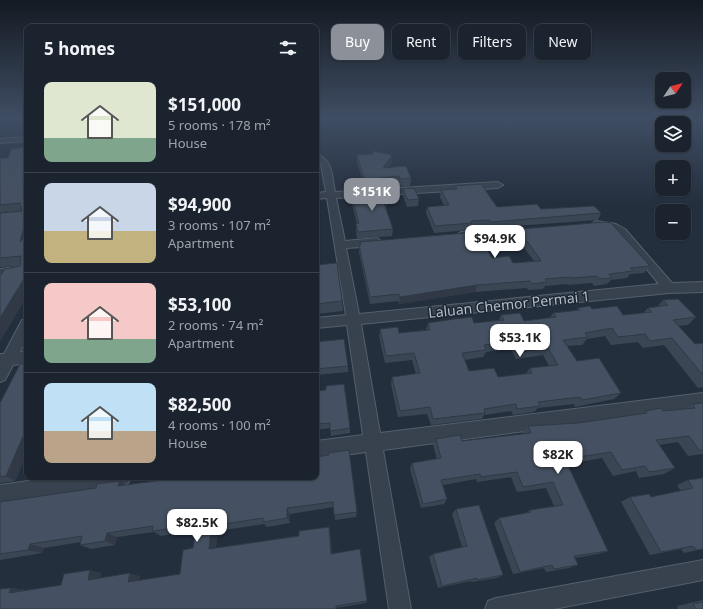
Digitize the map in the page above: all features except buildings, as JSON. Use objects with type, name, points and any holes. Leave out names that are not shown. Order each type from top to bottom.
[{"type":"street","points":[[319,159],[325,163],[331,195],[353,319],[400,609]]},
{"type":"street","points":[[319,196],[498,185]]},
{"type":"street","points":[[585,225],[601,224],[612,226],[621,231],[669,288]]},
{"type":"street","points":[[450,236],[521,230]]},
{"type":"street","points":[[339,246],[387,242]]},
{"type":"street","points":[[0,273],[24,270]]},
{"type":"street","name":"Laluan Chemor Permai 1","points":[[319,323],[669,288],[703,287]]},
{"type":"street","points":[[0,376],[4,360],[24,329]]},
{"type":"street","points":[[4,360],[24,357]]},
{"type":"street","points":[[319,450],[703,400]]},
{"type":"street","points":[[0,494],[100,480]]},
{"type":"street","points":[[496,609],[703,570]]}]
